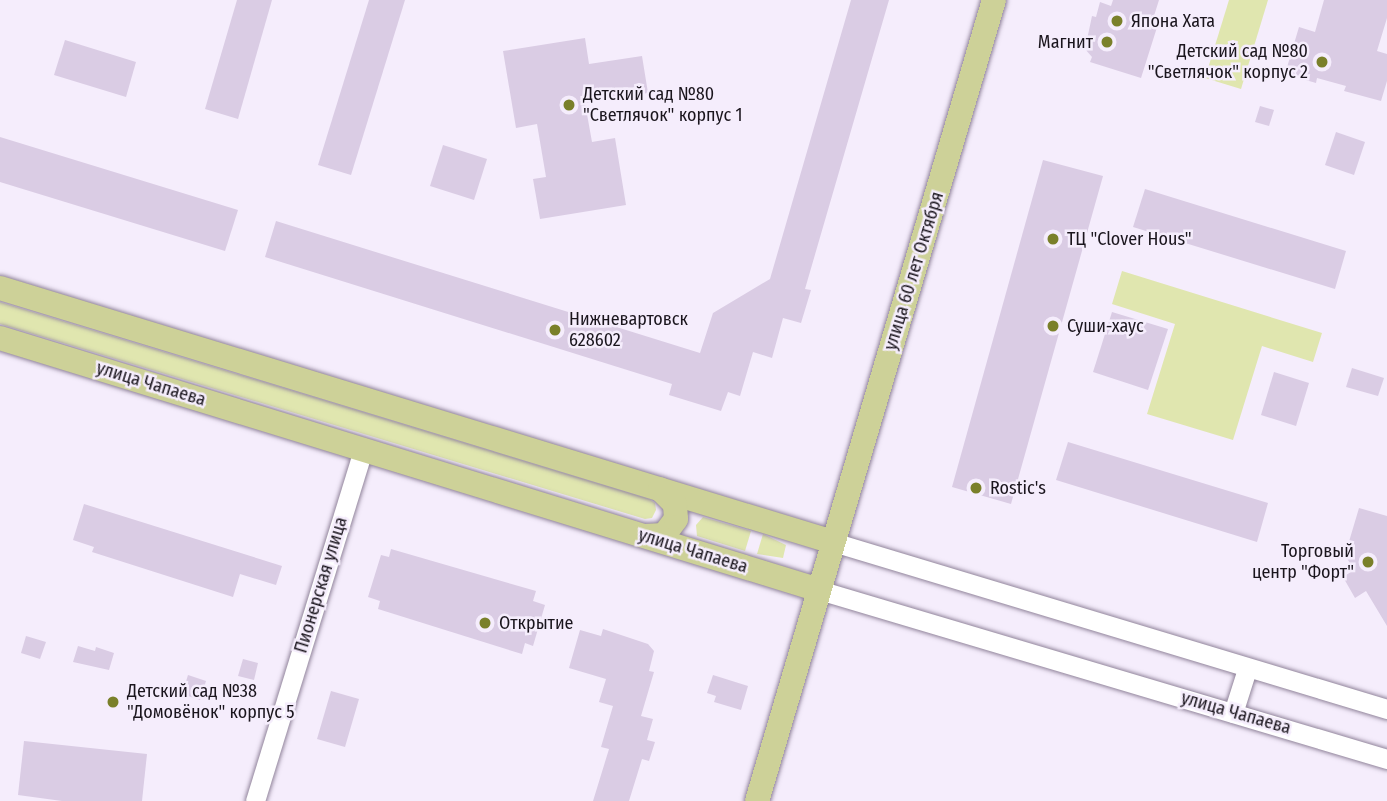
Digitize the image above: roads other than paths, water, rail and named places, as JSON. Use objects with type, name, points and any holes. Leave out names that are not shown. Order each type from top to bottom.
[{"type":"main road","name":"улица 60 лет Октября","points":[[819,590],[994,0]]},
{"type":"main road","points":[[0,288],[833,542]]},
{"type":"main road","name":"улица Чапаева","points":[[0,338],[819,590]]},
{"type":"main road","points":[[645,536],[664,535],[676,519],[675,504],[660,489]]},
{"type":"main road","points":[[757,801],[819,590]]},
{"type":"street","name":"Пионерская улица","points":[[255,801],[363,449]]},
{"type":"street","points":[[833,542],[1247,669],[1387,709]]},
{"type":"street","name":"улица Чапаева","points":[[819,590],[1387,760]]},
{"type":"street","points":[[1233,713],[1247,669]]},
{"type":"place","name":"Япона Хата","points":[[1117,21]]},
{"type":"place","name":"Магнит","points":[[1107,42]]},
{"type":"place","name":"Детский сад №80 \"Светлячок\" корпус 2","points":[[1322,62]]},
{"type":"place","name":"Детский сад №80 \"Светлячок\" корпус 1","points":[[569,105]]},
{"type":"place","name":"ТЦ \"Clover Hous\"","points":[[1053,239]]},
{"type":"place","name":"Суши-хаус","points":[[1053,326]]},
{"type":"place","name":"Нижневартовск 628602","points":[[555,330]]},
{"type":"place","name":"Rostic's","points":[[976,488]]},
{"type":"place","name":"Торговый центр \"Форт\"","points":[[1368,562]]},
{"type":"place","name":"Открытие","points":[[485,623]]},
{"type":"place","name":"Детский сад №38 \"Домовёнок\" корпус 5","points":[[113,702]]}]
